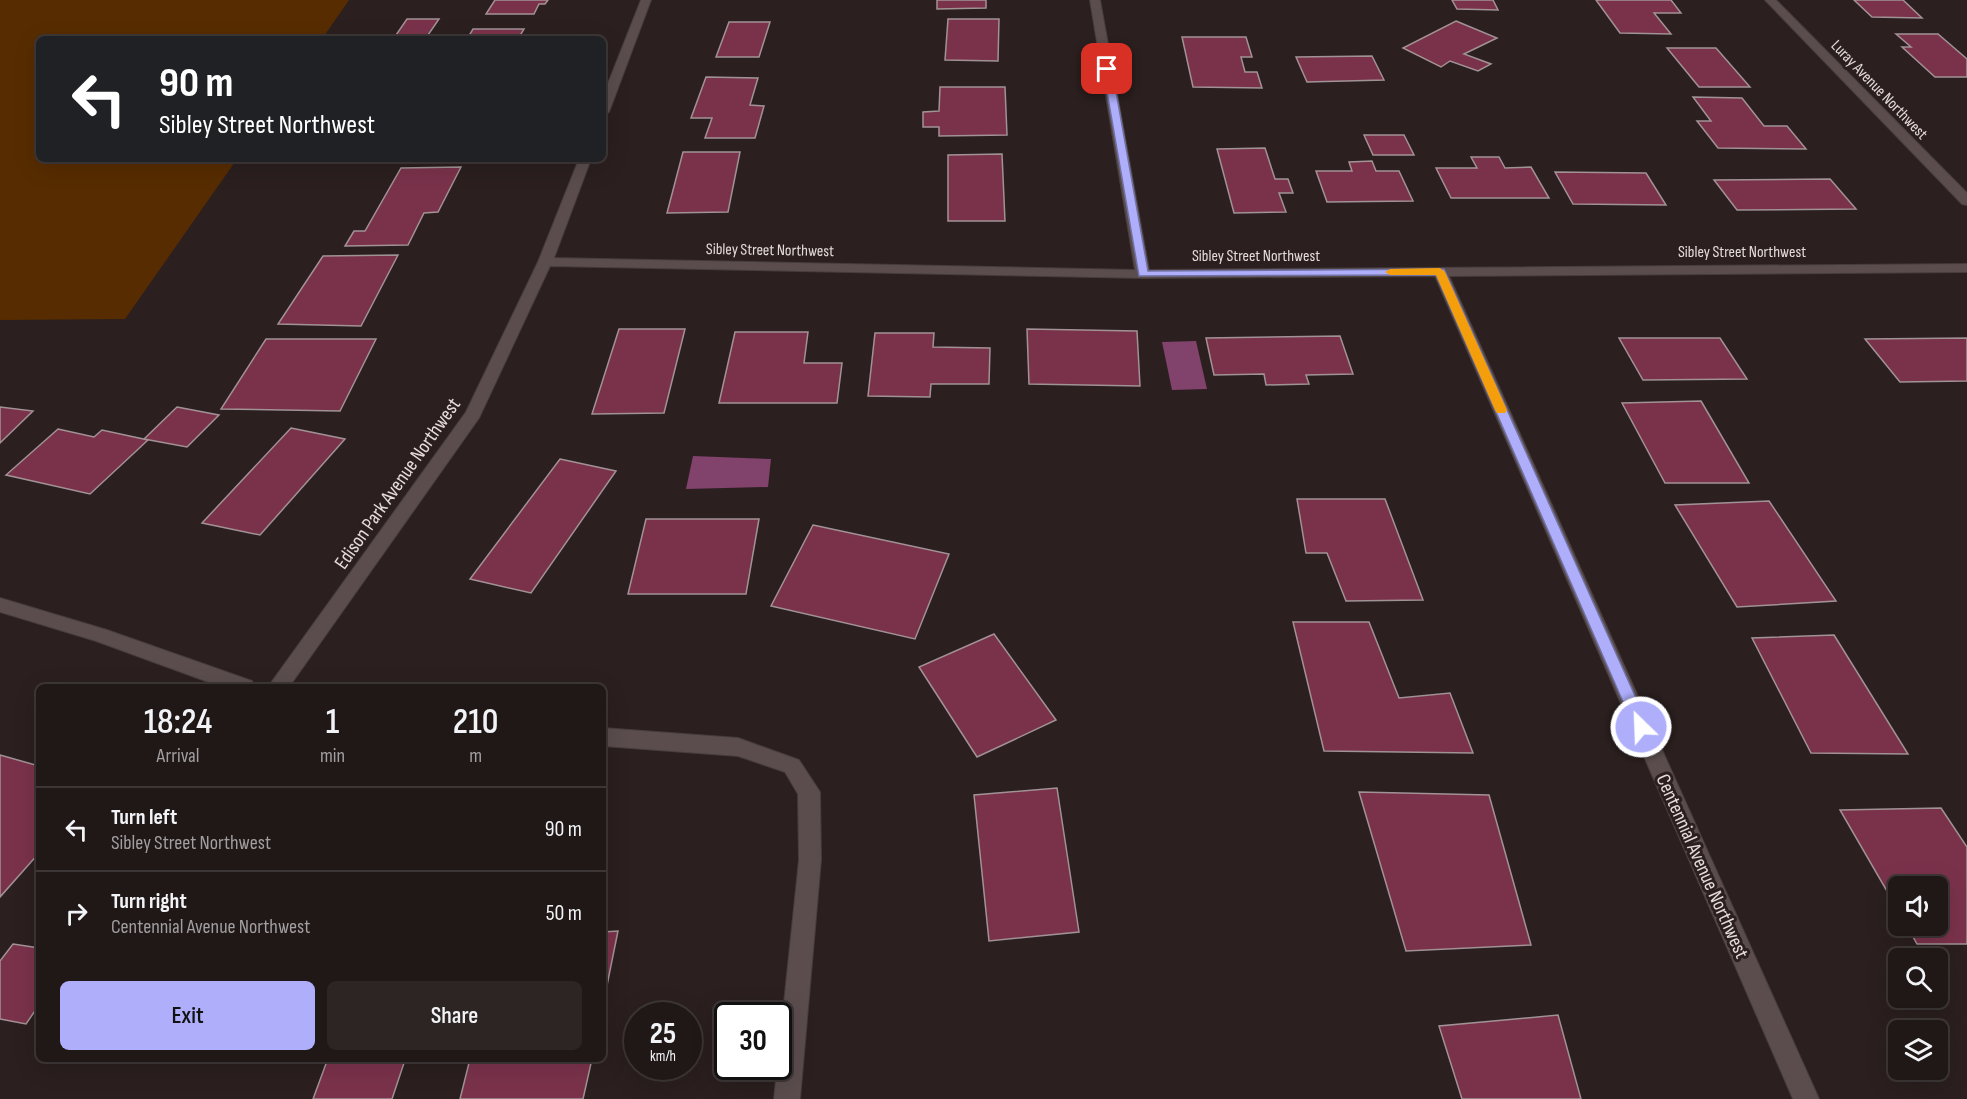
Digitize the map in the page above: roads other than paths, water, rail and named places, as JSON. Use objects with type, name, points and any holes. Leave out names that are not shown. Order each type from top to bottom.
[{"type":"street","points":[[606,104],[646,0]]},
{"type":"street","points":[[1095,0],[1143,274]]},
{"type":"street","name":"Luray Avenue Northwest","points":[[1770,0],[1967,201]]},
{"type":"street","name":"Edison Park Avenue Northwest","points":[[280,684],[474,414],[545,262],[584,162]]},
{"type":"street","name":"Sibley Street Northwest","points":[[545,262],[1143,274],[1967,268]]},
{"type":"street","name":"Centennial Avenue Northwest","points":[[1440,272],[1806,1099]]},
{"type":"street","points":[[0,605],[100,635],[237,684]]},
{"type":"street","points":[[606,737],[738,747],[792,766],[809,792],[810,860],[787,1099]]}]
